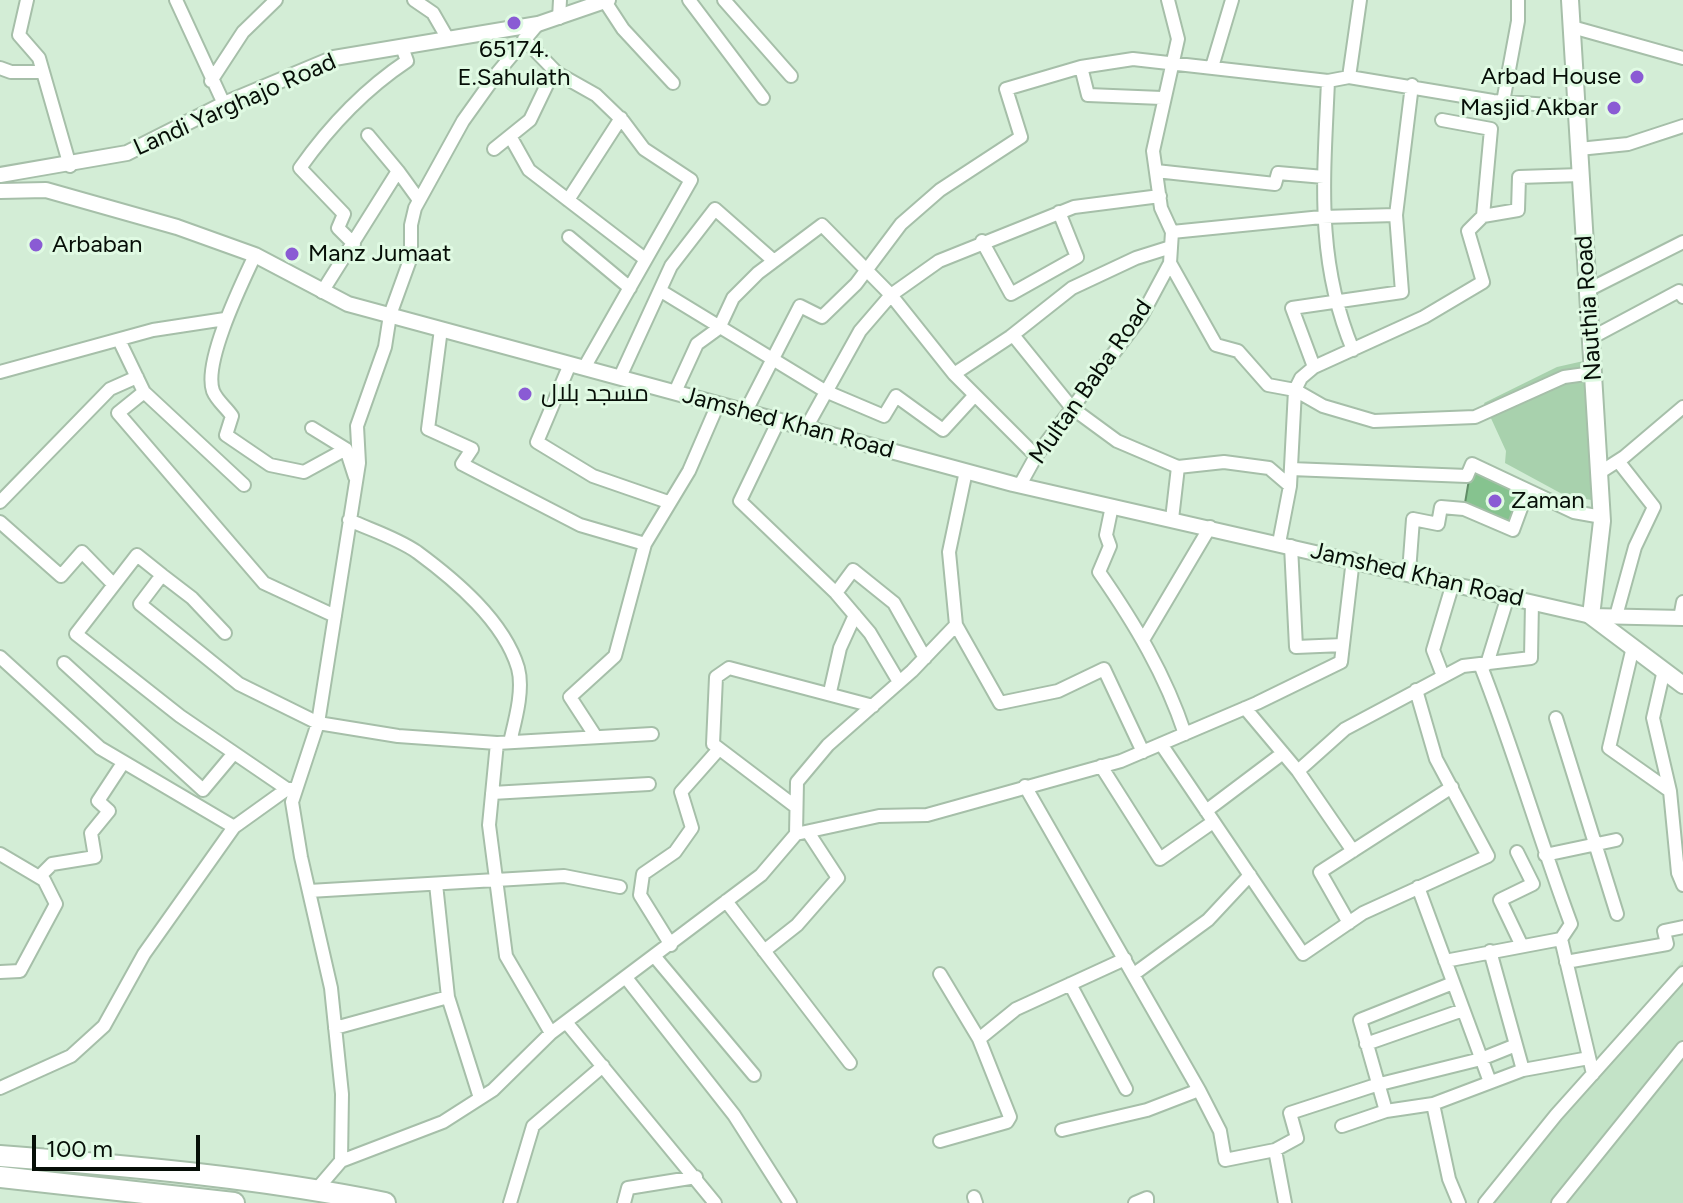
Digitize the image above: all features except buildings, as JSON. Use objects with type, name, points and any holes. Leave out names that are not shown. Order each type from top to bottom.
[{"type":"highway","points":[[0,1156],[191,1171],[317,1189],[385,1203]]},
{"type":"highway","points":[[0,1177],[234,1203]]},
{"type":"main road","name":"Nauthia Road","points":[[1570,0],[1602,517],[1591,616]]},
{"type":"main road","points":[[1591,616],[1683,685]]},
{"type":"street","points":[[27,0],[19,35],[39,58],[70,166]]},
{"type":"street","points":[[176,0],[224,104]]},
{"type":"street","points":[[211,81],[243,32],[276,0]]},
{"type":"street","points":[[414,0],[433,13],[448,39]]},
{"type":"street","points":[[559,18],[560,0]]},
{"type":"street","points":[[606,0],[623,29],[673,83]]},
{"type":"street","name":"Landi Yarghajo Road","points":[[0,175],[70,166],[127,153],[224,104],[334,58],[538,24],[606,0]]},
{"type":"street","points":[[689,0],[763,98]]},
{"type":"street","points":[[724,0],[791,76]]},
{"type":"street","name":"Multan Baba Road","points":[[1020,485],[1036,456],[1141,317],[1170,263],[1172,232],[1160,196],[1153,151],[1162,98],[1178,39],[1168,0]]},
{"type":"street","points":[[1212,67],[1232,0]]},
{"type":"street","points":[[1349,77],[1360,0]]},
{"type":"street","points":[[1503,102],[1516,35],[1518,0]]},
{"type":"street","points":[[341,1161],[342,1094],[331,988],[309,891],[292,789],[318,723],[356,480],[357,426],[385,347],[390,315],[411,257],[411,225],[419,200],[463,121],[538,24]]},
{"type":"street","points":[[1572,27],[1683,58]]},
{"type":"street","points":[[524,39],[554,70],[596,95],[621,118],[644,149],[691,180],[630,288],[577,366],[537,442],[593,476],[668,502]]},
{"type":"street","points":[[354,244],[338,228],[344,214],[300,168],[324,135],[384,76],[407,61],[402,47]]},
{"type":"street","points":[[746,411],[800,306],[822,317],[866,270],[901,224],[940,190],[1021,137],[1006,89],[1081,67],[1133,59],[1328,81],[1349,77],[1503,102],[1577,107]]},
{"type":"street","points":[[1081,67],[1088,95],[1162,98]]},
{"type":"street","points":[[0,68],[11,72],[43,72]]},
{"type":"street","points":[[494,149],[530,120],[554,70]]},
{"type":"street","points":[[1328,81],[1322,217],[1336,299],[1353,350]]},
{"type":"street","points":[[1314,367],[1292,308],[1336,299],[1402,292],[1396,215],[1412,85]]},
{"type":"street","points":[[568,200],[621,118]]},
{"type":"street","points":[[1442,120],[1491,129],[1483,216]]},
{"type":"street","points":[[1579,149],[1628,144],[1683,126]]},
{"type":"street","points":[[368,135],[419,200]]},
{"type":"street","points":[[510,136],[529,170],[645,259]]},
{"type":"street","points":[[322,292],[398,171]]},
{"type":"street","points":[[1156,171],[1275,184],[1278,173],[1324,177]]},
{"type":"street","points":[[1343,645],[1296,647],[1285,544],[1295,390],[1301,378],[1314,367],[1424,317],[1483,282],[1468,231],[1483,216],[1518,210],[1519,177],[1581,175]]},
{"type":"street","name":"Jamshed Khan Road","points":[[0,191],[46,190],[177,227],[255,255],[348,304],[1020,485],[1591,616],[1682,618]]},
{"type":"street","points":[[806,428],[860,331],[891,295],[939,261],[982,241],[1074,207],[1160,196]]},
{"type":"street","points":[[620,377],[671,266],[715,209],[774,261]]},
{"type":"street","points":[[982,241],[1011,294],[1077,257],[1059,212]]},
{"type":"street","points":[[1172,232],[1322,217],[1396,215]]},
{"type":"street","points":[[675,392],[697,344],[719,328],[733,298],[774,261],[822,225],[891,295],[954,374],[1036,456]]},
{"type":"street","points":[[569,237],[630,288]]},
{"type":"street","points":[[1588,290],[1683,242]]},
{"type":"street","points":[[954,374],[1013,335],[1072,288],[1136,258],[1171,247]]},
{"type":"street","points":[[255,255],[225,319],[211,382],[217,399],[232,416],[226,435],[270,465],[304,472],[346,449]]},
{"type":"street","points":[[1170,263],[1216,345],[1238,351],[1268,385],[1295,390],[1323,406],[1374,421],[1475,417],[1564,377],[1593,373]]},
{"type":"street","points":[[661,291],[719,328],[774,357],[825,391],[884,416],[896,396],[943,430],[975,395]]},
{"type":"street","points":[[1591,338],[1679,291],[1683,297]]},
{"type":"street","points":[[0,372],[181,324],[225,319]]},
{"type":"street","points":[[441,329],[428,429],[472,449],[462,464],[580,525],[645,544]]},
{"type":"street","points":[[1013,335],[1072,408],[1117,441],[1178,467],[1224,462],[1269,468],[1290,486]]},
{"type":"street","points":[[119,340],[144,392],[244,485]]},
{"type":"street","points":[[0,502],[110,389],[137,377]]},
{"type":"street","points":[[144,392],[118,413],[213,525],[264,583],[335,616]]},
{"type":"street","points":[[596,737],[570,697],[615,656],[645,544],[689,471],[718,404]]},
{"type":"street","points":[[1599,473],[1683,407]]},
{"type":"street","points":[[779,420],[740,501],[836,593],[870,633],[899,682]]},
{"type":"street","points":[[312,428],[346,449],[356,480]]},
{"type":"street","points":[[1616,616],[1635,547],[1654,507],[1618,461]]},
{"type":"street","points":[[1291,469],[1467,476],[1472,464],[1493,471],[1527,492],[1574,512],[1602,517]]},
{"type":"street","points":[[1172,519],[1178,467]]},
{"type":"street","points":[[966,471],[949,552],[956,625],[1000,703],[1058,691],[1104,669],[1143,752]]},
{"type":"street","points":[[1409,572],[1413,519],[1438,524],[1441,507],[1464,509],[1513,530],[1527,492]]},
{"type":"street","points":[[1112,506],[1106,535],[1110,546],[1099,572],[1169,686],[1185,734]]},
{"type":"street","points":[[349,520],[415,550],[466,594],[502,634],[519,670],[517,710],[503,742],[489,825],[495,880],[501,898],[506,956],[551,1033]]},
{"type":"street","points":[[0,522],[61,576],[82,552],[114,585]]},
{"type":"street","points":[[1143,640],[1210,527]]},
{"type":"street","points":[[225,633],[192,598],[137,555],[76,634],[180,716],[292,789]]},
{"type":"street","points":[[317,1189],[341,1161],[443,1122],[480,1098],[551,1033],[627,979],[761,875],[802,833],[879,816],[927,815],[1101,766],[1143,752],[1245,708],[1341,662],[1353,559]]},
{"type":"street","points":[[836,593],[853,570],[894,603],[925,658]]},
{"type":"street","points":[[162,575],[140,604],[239,684],[318,723],[398,736],[503,742],[652,734]]},
{"type":"street","points":[[1443,676],[1433,650],[1453,583]]},
{"type":"street","points":[[1508,596],[1484,664],[1513,746],[1545,855],[1571,924],[1561,939],[1593,1074]]},
{"type":"street","points":[[1298,771],[1345,729],[1463,666],[1531,658],[1532,602]]},
{"type":"street","points":[[1682,618],[1683,602]]},
{"type":"street","points":[[830,692],[840,648],[855,615]]},
{"type":"street","points":[[764,951],[797,925],[838,878],[802,833],[796,807],[797,782],[828,745],[925,658],[956,625]]},
{"type":"street","points":[[1633,647],[1609,748],[1670,791]]},
{"type":"street","points":[[0,657],[100,748],[234,827]]},
{"type":"street","points":[[64,663],[203,790],[234,753]]},
{"type":"street","points":[[796,807],[713,744],[716,677],[729,668],[830,692],[873,706]]},
{"type":"street","points":[[1664,670],[1653,718],[1670,791],[1678,873],[1683,885]]},
{"type":"street","points":[[1161,744],[1303,954],[1349,923],[1418,887],[1488,856],[1436,759],[1416,690]]},
{"type":"street","points":[[1245,708],[1298,771],[1353,851]]},
{"type":"street","points":[[1556,718],[1617,914]]},
{"type":"street","points":[[671,945],[640,895],[643,874],[675,852],[692,828],[681,792],[719,749]]},
{"type":"street","points":[[1101,766],[1160,859],[1283,753]]},
{"type":"street","points":[[39,877],[52,864],[95,857],[91,833],[109,811],[98,801],[123,763]]},
{"type":"street","points":[[492,793],[649,784]]},
{"type":"street","points":[[1025,786],[1199,1090],[1220,1131],[1225,1160],[1275,1150],[1297,1138],[1290,1113],[1376,1085],[1481,1059],[1516,1045]]},
{"type":"street","points":[[1349,923],[1320,872],[1452,787]]},
{"type":"street","points":[[0,1088],[71,1056],[104,1026],[144,954],[234,827],[292,789]]},
{"type":"street","points":[[1545,855],[1616,840]]},
{"type":"street","points":[[1517,852],[1533,884],[1500,900],[1521,944]]},
{"type":"street","points":[[0,854],[39,877],[56,904],[20,971],[0,972]]},
{"type":"street","points":[[1134,974],[1208,920],[1250,875]]},
{"type":"street","points":[[309,891],[564,876],[620,887]]},
{"type":"street","points":[[436,884],[448,997],[480,1098]]},
{"type":"street","points":[[1418,887],[1490,1082]]},
{"type":"street","points":[[726,901],[850,1063]]},
{"type":"street","points":[[1566,962],[1667,944],[1664,931],[1683,927]]},
{"type":"street","points":[[1445,961],[1521,944],[1561,939]]},
{"type":"street","points":[[1490,951],[1523,1070]]},
{"type":"street","points":[[655,957],[754,1075]]},
{"type":"street","points":[[979,1039],[1016,1009],[1125,959]]},
{"type":"street","points":[[1485,1203],[1683,973]]},
{"type":"street","points":[[940,974],[979,1039],[1010,1120],[940,1141]]},
{"type":"street","points":[[627,979],[734,1115],[790,1203]]},
{"type":"street","points":[[1386,1111],[1376,1085],[1360,1020],[1453,983]]},
{"type":"street","points":[[1070,984],[1126,1089]]},
{"type":"street","points":[[335,1028],[448,997]]},
{"type":"street","points":[[1366,1044],[1463,1010]]},
{"type":"street","points":[[566,1022],[715,1203]]},
{"type":"street","points":[[1559,1203],[1683,1048]]},
{"type":"street","points":[[1342,1126],[1386,1111],[1433,1104],[1523,1070],[1589,1058]]},
{"type":"street","points":[[510,1203],[533,1126],[603,1066]]},
{"type":"street","points":[[1062,1130],[1147,1110],[1199,1090]]},
{"type":"street","points":[[1433,1104],[1449,1179],[1459,1203]]},
{"type":"street","points":[[1275,1150],[1285,1203]]},
{"type":"street","points":[[624,1203],[628,1188],[696,1177]]},
{"type":"street","points":[[1135,1203],[1147,1198],[1147,1203]]},
{"type":"shaded area","points":[[1588,360],[1597,501],[1564,495],[1505,463],[1506,451],[1484,403],[1557,367]]},
{"type":"shaded area","name":"Zaman","points":[[1472,462],[1527,492],[1513,530],[1464,509]]},
{"type":"shaded area","points":[[1683,960],[1683,1203],[1478,1203]]},
{"type":"place","name":"65174. E.Sahulath","points":[[514,23]]},
{"type":"place","name":"Arbad House","points":[[1637,77]]},
{"type":"place","name":"Masjid Akbar","points":[[1614,108]]},
{"type":"place","name":"Arbaban","points":[[36,245]]},
{"type":"place","name":"Manz Jumaat","points":[[292,254]]},
{"type":"place","name":"مسجد بلال","points":[[525,394]]},
{"type":"place","name":"Zaman","points":[[1495,501]]}]
